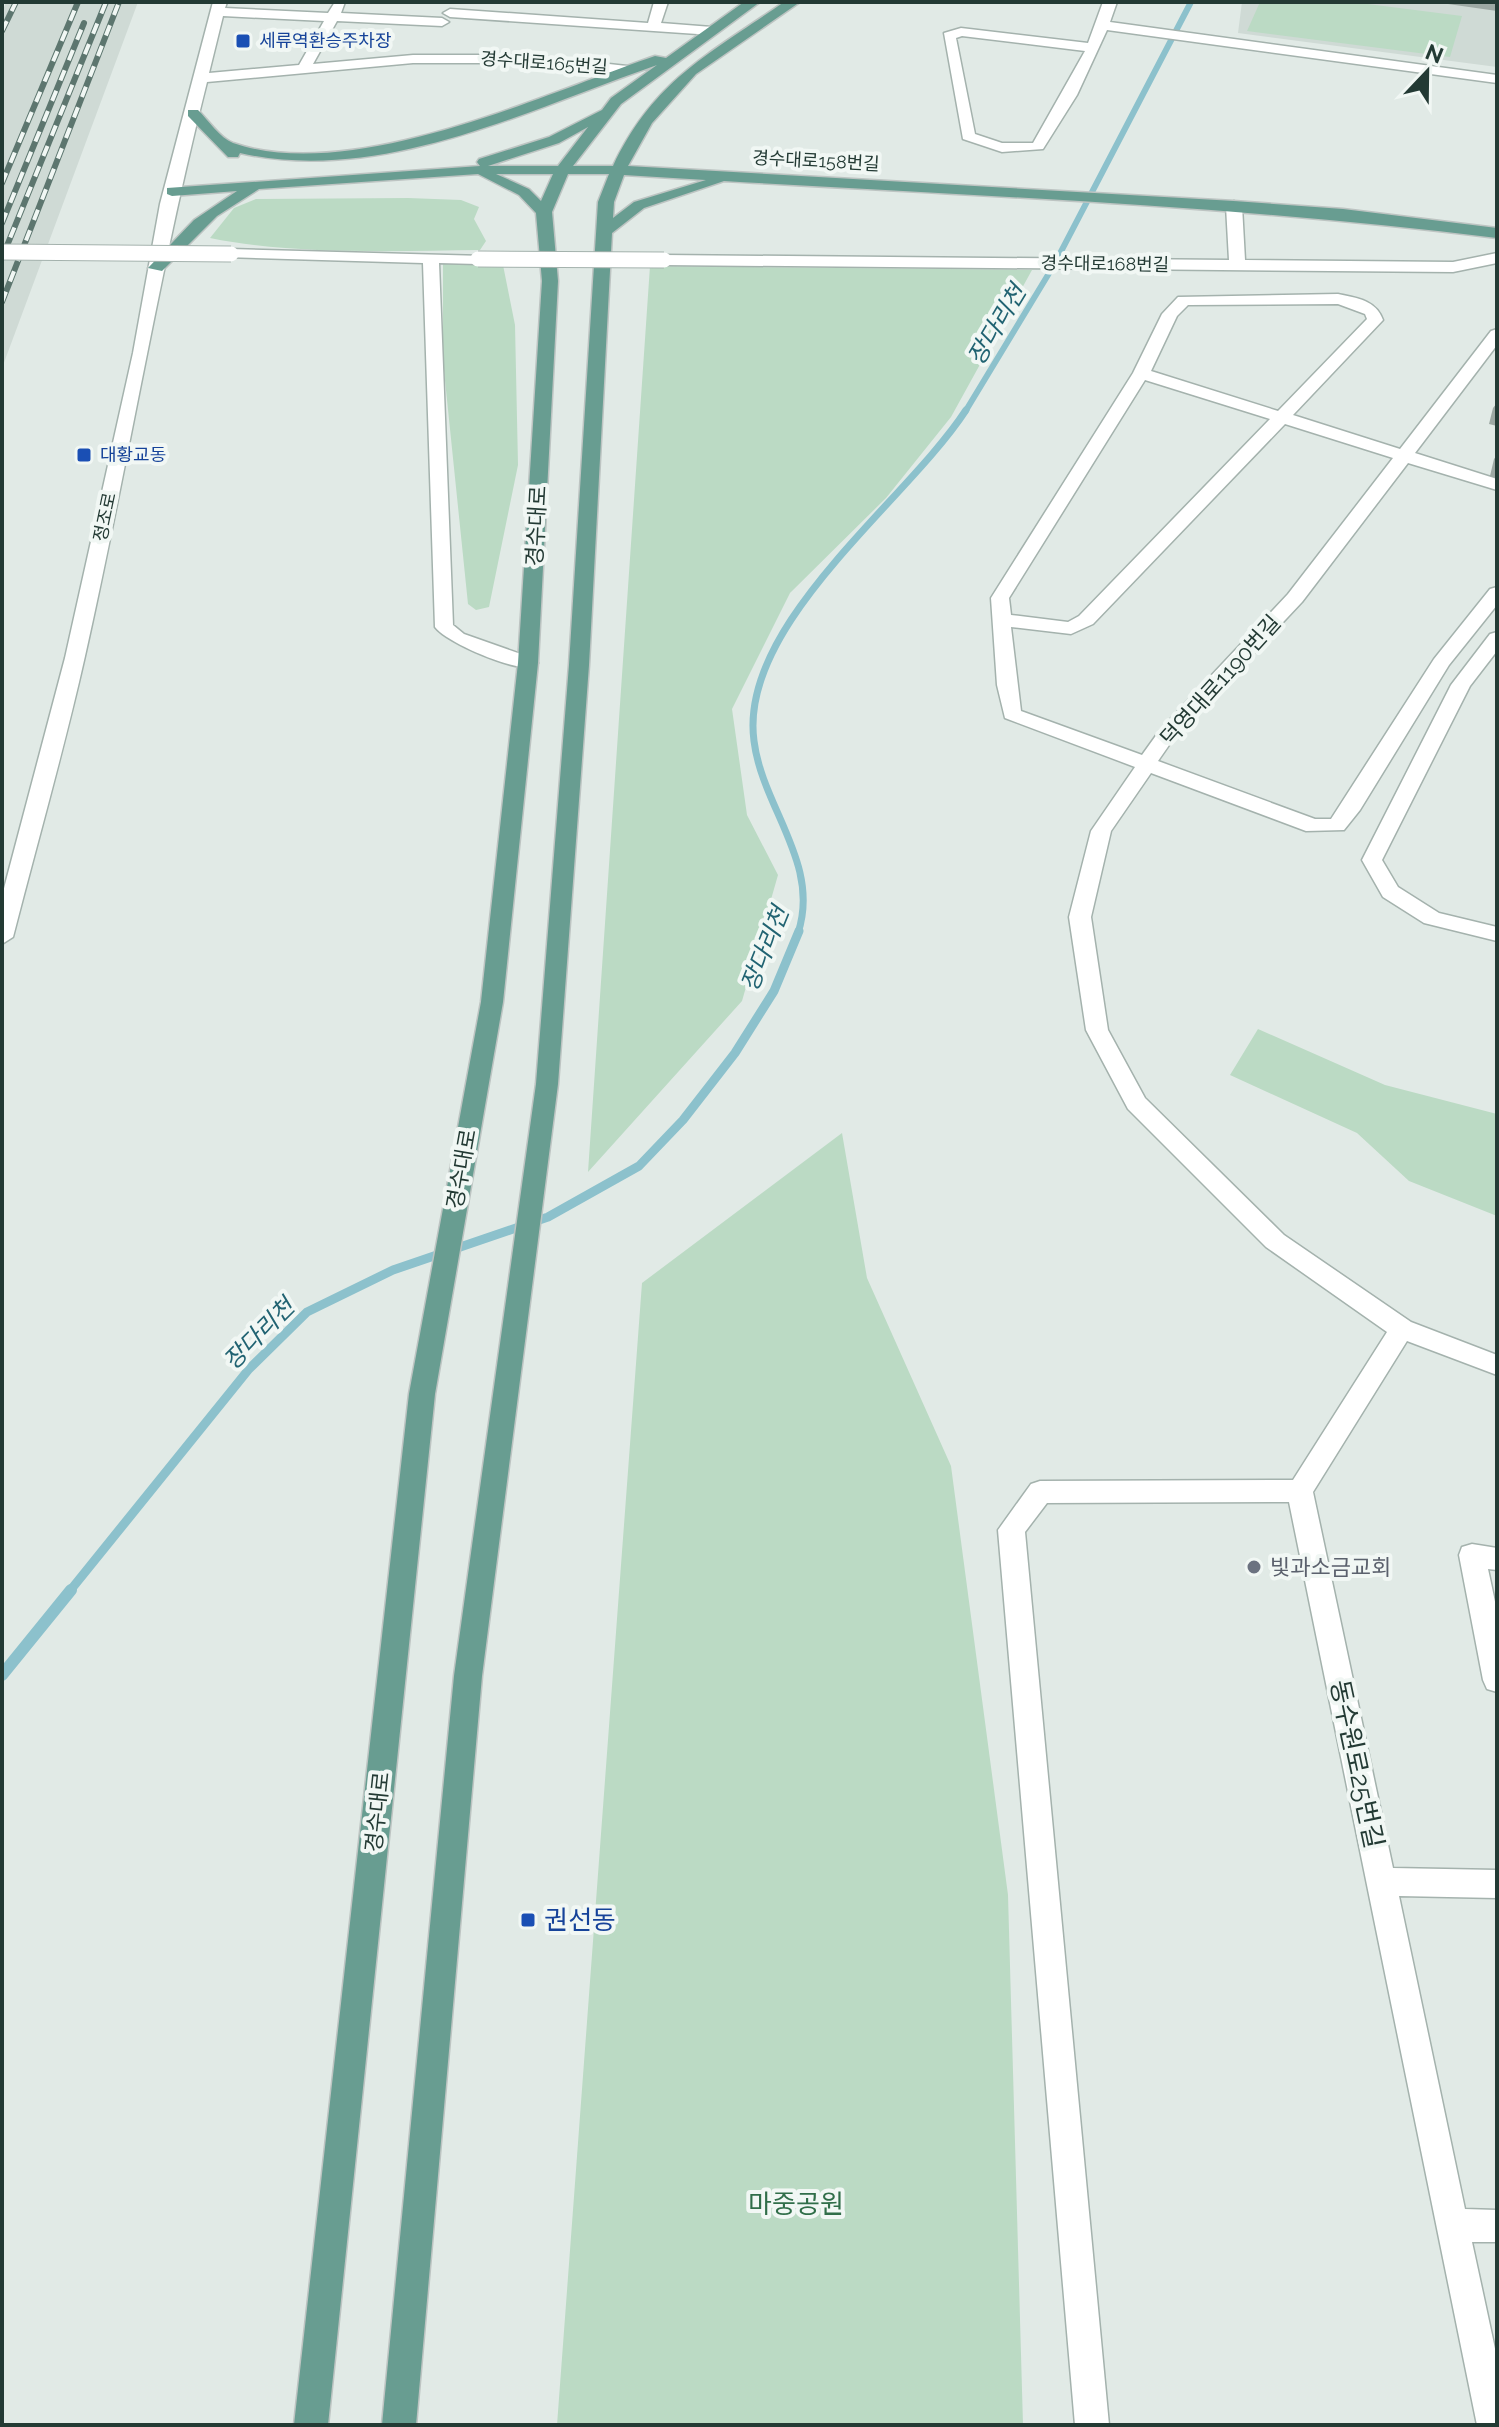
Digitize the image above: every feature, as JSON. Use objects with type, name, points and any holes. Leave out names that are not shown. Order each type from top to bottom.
[{"type":"main road","name":"경수대로","points":[[311,2425],[422,1394],[492,1002],[528,663],[550,281],[544,212],[563,169],[610,109],[682,52],[753,2]]},
{"type":"main road","points":[[399,2425],[468,1676],[547,1084],[579,665],[606,202],[616,170],[670,90],[709,57],[793,2]]},
{"type":"main road","points":[[223,145],[246,153],[275,156],[311,156],[385,147],[471,127],[682,52]]},
{"type":"main road","points":[[172,191],[467,170],[554,140],[610,109]]},
{"type":"main road","points":[[193,113],[241,162],[267,168],[364,177]]},
{"type":"main road","points":[[467,170],[499,179],[524,192],[544,212]]},
{"type":"main road","name":"경수대로158번길","points":[[467,170],[616,170],[1234,206]]},
{"type":"main road","points":[[604,232],[639,205],[733,176]]},
{"type":"main road","points":[[156,268],[224,204],[269,184]]},
{"type":"main road","points":[[1234,206],[1343,214],[1497,233]]},
{"type":"street","points":[[304,68],[341,2]]},
{"type":"street","points":[[551,18],[559,2]]},
{"type":"street","points":[[654,25],[661,2]]},
{"type":"street","points":[[1091,48],[990,34],[961,32],[949,36],[968,136],[987,145],[1020,150],[1038,146],[1091,48],[1103,25],[1110,2]]},
{"type":"street","points":[[219,7],[331,15],[449,12],[712,31]]},
{"type":"street","name":"정조로","points":[[2,937],[75,658],[172,191],[219,7]]},
{"type":"street","points":[[433,34],[449,12]]},
{"type":"street","points":[[1103,25],[1497,79]]},
{"type":"street","points":[[413,59],[423,46]]},
{"type":"street","name":"경수대로165번길","points":[[202,78],[413,59],[528,59],[627,70]]},
{"type":"street","points":[[1234,206],[1237,265]]},
{"type":"street","name":"경수대로168번길","points":[[2,252],[1453,267],[1497,258]]},
{"type":"street","points":[[431,258],[444,627],[457,638],[528,663]]},
{"type":"street","points":[[1002,620],[1071,628],[1086,620],[1375,320],[1372,311],[1358,303],[1338,299],[1184,300],[1170,314],[1141,373],[1000,598],[1006,690],[1012,714],[1148,762],[1313,826],[1337,825],[1350,810],[1441,663],[1497,593]]},
{"type":"street","name":"덕영대로1190번길","points":[[1497,334],[1295,598],[1167,734],[1101,831],[1080,917],[1097,1030],[1136,1103],[1275,1241],[1402,1329],[1497,1365]]},
{"type":"street","points":[[1141,373],[1497,485]]},
{"type":"street","points":[[1497,638],[1461,685],[1372,860],[1390,892],[1432,918],[1497,934]]},
{"type":"street","points":[[1092,2425],[1011,1530],[1040,1492],[1300,1491],[1402,1329]]},
{"type":"street","name":"동수원로25번길","points":[[1300,1491],[1494,2425]]},
{"type":"street","points":[[1497,1559],[1472,1555],[1497,1680]]},
{"type":"street","points":[[1381,1882],[1497,1884]]},
{"type":"street","points":[[1453,2225],[1497,2226]]},
{"type":"shaded area","points":[[6,2],[138,2],[2,368],[2,13]]},
{"type":"shaded area","points":[[1242,2],[1497,2],[1497,67],[1238,33]]},
{"type":"green space","points":[[1260,2],[1352,2],[1462,16],[1450,57],[1247,31]]},
{"type":"green space","points":[[256,199],[461,200],[479,207],[474,219],[486,241],[480,250],[344,251],[275,247],[210,238],[234,208]]},
{"type":"green space","points":[[443,263],[503,265],[515,325],[518,465],[489,607],[476,610],[468,604],[443,361]]},
{"type":"green space","points":[[650,266],[1032,270],[951,417],[886,498],[790,593],[732,709],[747,815],[778,875],[742,1001],[588,1172]]},
{"type":"green space","points":[[1258,1029],[1385,1085],[1497,1114],[1497,1216],[1409,1181],[1357,1133],[1230,1075]]},
{"type":"green space","name":"마중공원","points":[[842,1133],[867,1278],[951,1466],[1008,1895],[1023,2425],[557,2425],[642,1283]]},
{"type":"waterway","name":"장다리천","points":[[965,412],[1054,265],[1191,2]]},
{"type":"waterway","points":[[798,933],[803,908],[802,883],[788,836],[759,765],[754,741],[756,697],[772,653],[798,609],[832,566],[939,446],[966,410]]},
{"type":"waterway","name":"장다리천","points":[[69,1592],[249,1369],[307,1312],[393,1270],[548,1217],[639,1166],[683,1120],[735,1053],[774,991],[799,931]]},
{"type":"waterway","name":"장다리천","points":[[2,1675],[71,1590]]},
{"type":"railway","points":[[2,31],[16,2]]},
{"type":"railway","points":[[2,183],[78,2]]},
{"type":"railway","points":[[2,258],[106,2]]},
{"type":"railway","points":[[2,302],[119,2]]},
{"type":"railway","points":[[2,223],[84,23]]},
{"type":"place","name":"세류역환승주차장","points":[[243,41]]},
{"type":"place","name":"대황교동","points":[[84,455]]},
{"type":"place","name":"빛과소금교회","points":[[1254,1567]]},
{"type":"place","name":"권선동","points":[[528,1920]]}]
